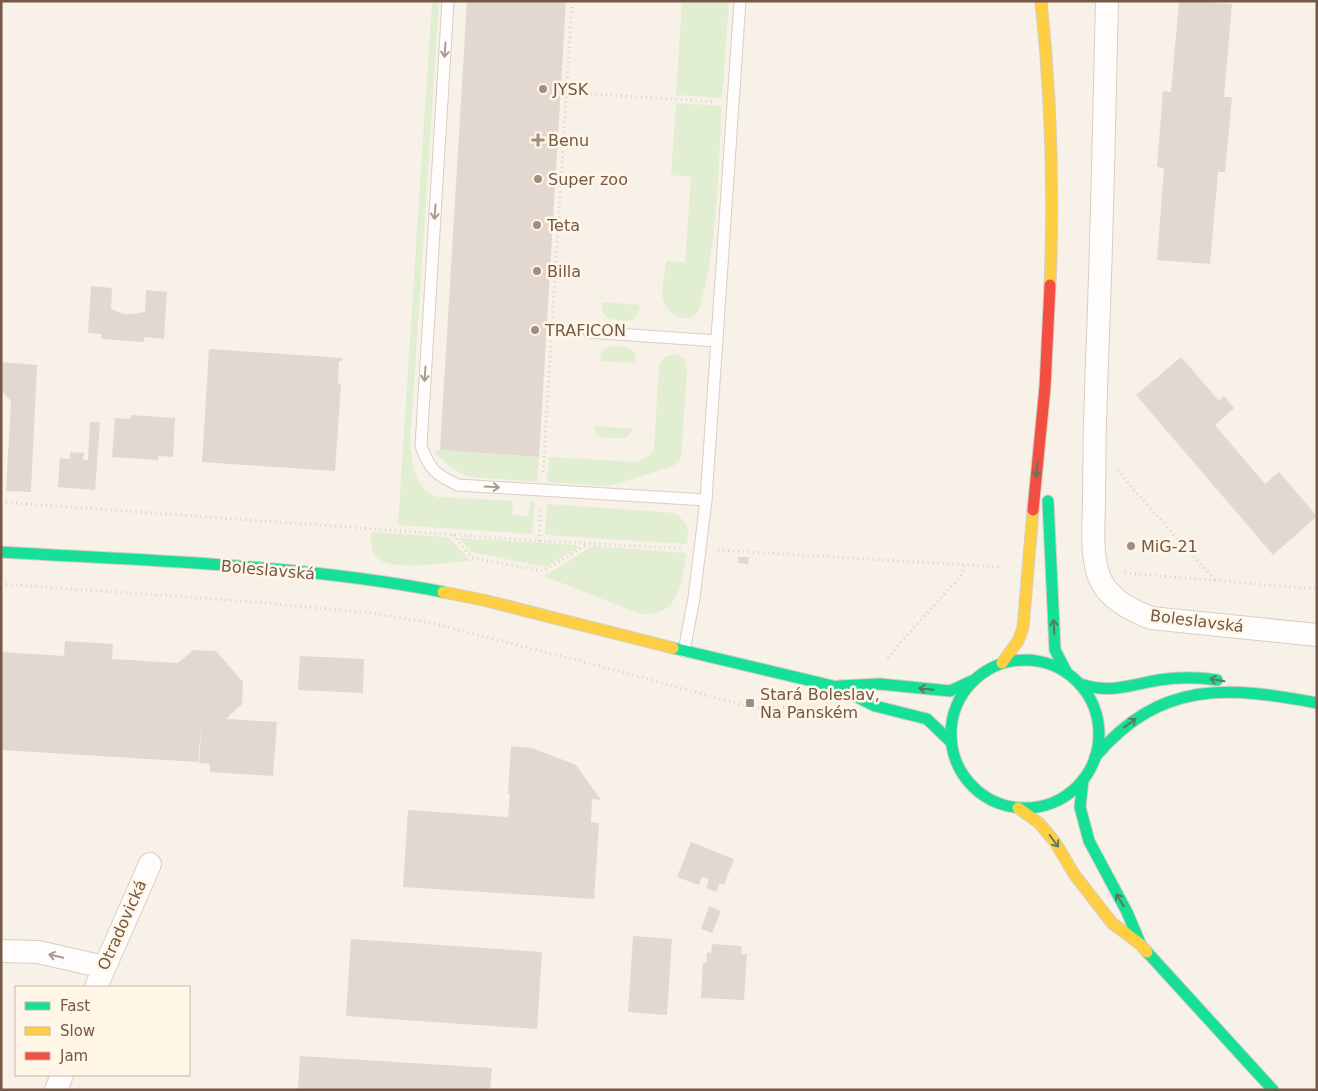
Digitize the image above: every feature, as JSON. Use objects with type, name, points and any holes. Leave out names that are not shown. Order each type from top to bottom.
[{"type":"main road","points":[[1002,663],[1018,640],[1023,628],[1026,569],[1045,387],[1050,276],[1052,142],[1048,64],[1041,1]]},
{"type":"main road","points":[[1045,387],[1050,569],[1055,650],[1067,673]]},
{"type":"main road","name":"Boleslavská","points":[[1,552],[278,570],[410,586],[483,600],[684,651],[837,687]]},
{"type":"main road","points":[[1019,659],[1036,660],[1052,665],[1067,673],[1088,694],[1098,718],[1098,744],[1095,757],[1083,780],[1075,789],[1053,803],[1036,808],[1018,808],[1000,804],[985,797],[971,786],[958,765],[951,742],[950,726],[961,694],[972,681],[986,670],[1002,663],[1019,659]]},
{"type":"main road","points":[[1080,684],[1090,688],[1114,690],[1160,680],[1183,678],[1207,679],[1226,682],[1264,694]]},
{"type":"main road","points":[[837,687],[880,684],[950,691],[972,681]]},
{"type":"main road","points":[[837,687],[875,706],[927,719],[951,742]]},
{"type":"main road","points":[[1095,757],[1115,736],[1143,715],[1166,703],[1189,696],[1214,692],[1264,694],[1317,703]]},
{"type":"main road","points":[[1083,780],[1080,807],[1089,841],[1127,912],[1140,944]]},
{"type":"main road","points":[[1018,808],[1038,823],[1055,842],[1074,874],[1112,923],[1140,944],[1273,1090]]},
{"type":"street","points":[[1097,571],[1094,537],[1094,437],[1102,245],[1107,1]]},
{"type":"street","name":"Boleslavská","points":[[1097,571],[1106,589],[1116,600],[1132,611],[1151,618],[1317,635]]},
{"type":"street","name":"Otradovická","points":[[96,986],[150,864]]},
{"type":"street","points":[[1,951],[38,952],[104,966]]},
{"type":"street","points":[[56,1090],[62,1076]]},
{"type":"lane","points":[[448,1],[421,446],[427,462],[440,477],[458,485],[706,500]]},
{"type":"lane","points":[[684,651],[701,549],[706,500],[740,1]]},
{"type":"lane","points":[[589,332],[717,341]]},
{"type":"path","points":[[539,541],[572,1]]},
{"type":"path","points":[[566,92],[733,103]]},
{"type":"path","points":[[1094,437],[1130,487],[1215,581]]},
{"type":"path","points":[[1,502],[539,541],[1026,569]]},
{"type":"path","points":[[453,535],[472,558],[543,571],[587,544]]},
{"type":"path","points":[[1097,571],[1317,589]]},
{"type":"path","points":[[1,584],[243,601],[370,613],[407,620]]},
{"type":"green space","points":[[432,1],[439,1],[410,445],[412,461],[419,482],[437,497],[513,501],[512,515],[528,516],[530,502],[535,502],[532,534],[398,525]]},
{"type":"green space","points":[[682,1],[729,1],[722,98],[676,95]]},
{"type":"green space","points":[[676,103],[722,106],[716,207],[710,257],[700,306],[693,317],[687,318],[681,318],[669,311],[663,299],[666,261],[685,262],[691,177],[671,175]]},
{"type":"green space","points":[[602,302],[640,305],[639,312],[637,317],[630,321],[608,319],[602,311]]},
{"type":"green space","points":[[610,346],[629,348],[636,357],[636,363],[599,361],[602,350]]},
{"type":"green space","points":[[676,354],[685,360],[687,369],[681,458],[673,466],[610,486],[547,482],[549,457],[636,462],[648,456],[654,449],[659,364],[665,357]]},
{"type":"green space","points":[[594,426],[632,429],[626,438],[602,438],[596,433]]},
{"type":"green space","points":[[434,451],[539,457],[537,482],[471,477],[460,473],[442,460]]},
{"type":"green space","points":[[547,504],[675,513],[687,526],[687,544],[545,535]]},
{"type":"green space","points":[[371,532],[449,537],[470,561],[411,565],[388,563],[380,560],[374,554]]},
{"type":"green space","points":[[459,538],[576,545],[578,548],[545,567],[471,552]]},
{"type":"green space","points":[[593,546],[687,553],[677,596],[664,610],[640,614],[544,576]]},
{"type":"building","points":[[467,1],[566,1],[539,457],[440,450]]},
{"type":"building","points":[[1179,1],[1232,4],[1224,97],[1232,97],[1225,172],[1218,172],[1210,264],[1157,260],[1164,168],[1157,167],[1163,91],[1171,92]]},
{"type":"building","points":[[91,286],[112,288],[111,309],[124,314],[145,312],[146,290],[167,292],[164,339],[144,337],[144,342],[101,339],[102,334],[88,333]]},
{"type":"building","points":[[209,349],[343,358],[342,361],[339,361],[338,383],[341,384],[335,471],[202,462]]},
{"type":"building","points":[[1181,357],[1219,401],[1224,396],[1234,408],[1215,425],[1265,484],[1279,472],[1317,516],[1273,555],[1136,395]]},
{"type":"building","points":[[1,362],[37,365],[31,492],[6,491],[11,401],[1,390]]},
{"type":"building","points":[[131,415],[175,418],[173,457],[158,456],[158,460],[112,457],[115,418],[131,419]]},
{"type":"building","points":[[90,422],[100,422],[95,490],[58,487],[60,458],[70,459],[70,452],[84,453],[83,460],[88,460]]},
{"type":"building","points":[[738,557],[749,557],[748,564],[738,563]]},
{"type":"building","points":[[65,641],[113,644],[112,659],[178,663],[193,650],[216,651],[243,682],[242,704],[226,719],[277,722],[273,776],[210,772],[210,764],[199,763],[202,717],[198,762],[1,750],[1,652],[64,656]]},
{"type":"building","points":[[300,656],[364,659],[363,693],[298,690]]},
{"type":"building","points":[[511,746],[532,748],[576,765],[601,800],[592,799],[591,822],[599,823],[594,899],[403,887],[408,810],[508,817]]},
{"type":"building","points":[[691,842],[734,859],[724,885],[720,883],[716,892],[706,888],[709,879],[702,877],[699,885],[677,877]]},
{"type":"building","points":[[709,906],[721,911],[712,933],[701,929]]},
{"type":"building","points":[[633,936],[672,939],[667,1015],[628,1012]]},
{"type":"building","points":[[351,939],[542,952],[537,1029],[346,1016]]},
{"type":"building","points":[[712,944],[742,946],[741,954],[747,954],[744,1000],[701,998],[703,963],[706,963],[707,952],[711,953]]},
{"type":"building","points":[[300,1056],[492,1068],[490,1090],[298,1090]]},
{"type":"traffic: fast","points":[[1048,501],[1055,650],[1067,673]]},
{"type":"traffic: fast","points":[[1,552],[278,569],[333,575],[443,592]]},
{"type":"traffic: fast","points":[[673,648],[837,687],[875,706],[927,719],[951,742]]},
{"type":"traffic: fast","points":[[1025,660],[1053,665],[1066,672],[1077,682],[1087,693],[1094,706],[1099,734],[1094,762],[1087,775],[1077,786],[1066,796],[1053,803],[1025,808],[997,803],[984,796],[973,786],[963,775],[956,762],[951,734],[956,706],[963,693],[973,682],[984,672],[997,665],[1025,660]]},
{"type":"traffic: fast","points":[[1080,684],[1091,687],[1120,688],[1173,678],[1217,680]]},
{"type":"traffic: fast","points":[[839,686],[880,684],[950,691],[972,681]]},
{"type":"traffic: fast","points":[[1095,757],[1120,732],[1144,714],[1170,702],[1197,695],[1224,692],[1253,693],[1317,703]]},
{"type":"traffic: fast","points":[[1083,780],[1080,807],[1089,841],[1127,912],[1140,943]]},
{"type":"traffic: fast","points":[[1147,952],[1273,1090]]},
{"type":"traffic: slow","points":[[1041,1],[1051,143],[1050,285]]},
{"type":"traffic: slow","points":[[1002,663],[1018,641],[1023,628],[1033,510]]},
{"type":"traffic: slow","points":[[443,592],[483,600],[673,648]]},
{"type":"traffic: slow","points":[[1018,808],[1039,823],[1055,842],[1074,874],[1112,923],[1140,944],[1147,952]]},
{"type":"traffic: jam","points":[[1033,510],[1045,387],[1050,285]]},
{"type":"place","name":"JYSK","points":[[543,89]]},
{"type":"place","name":"Benu","points":[[538,140]]},
{"type":"place","name":"Super zoo","points":[[538,179]]},
{"type":"place","name":"Teta","points":[[537,225]]},
{"type":"place","name":"Billa","points":[[537,271]]},
{"type":"place","name":"TRAFICON","points":[[535,330]]},
{"type":"place","name":"MiG-21","points":[[1131,546]]},
{"type":"place","name":"Stará Boleslav, Na Panském","points":[[750,703]]}]
